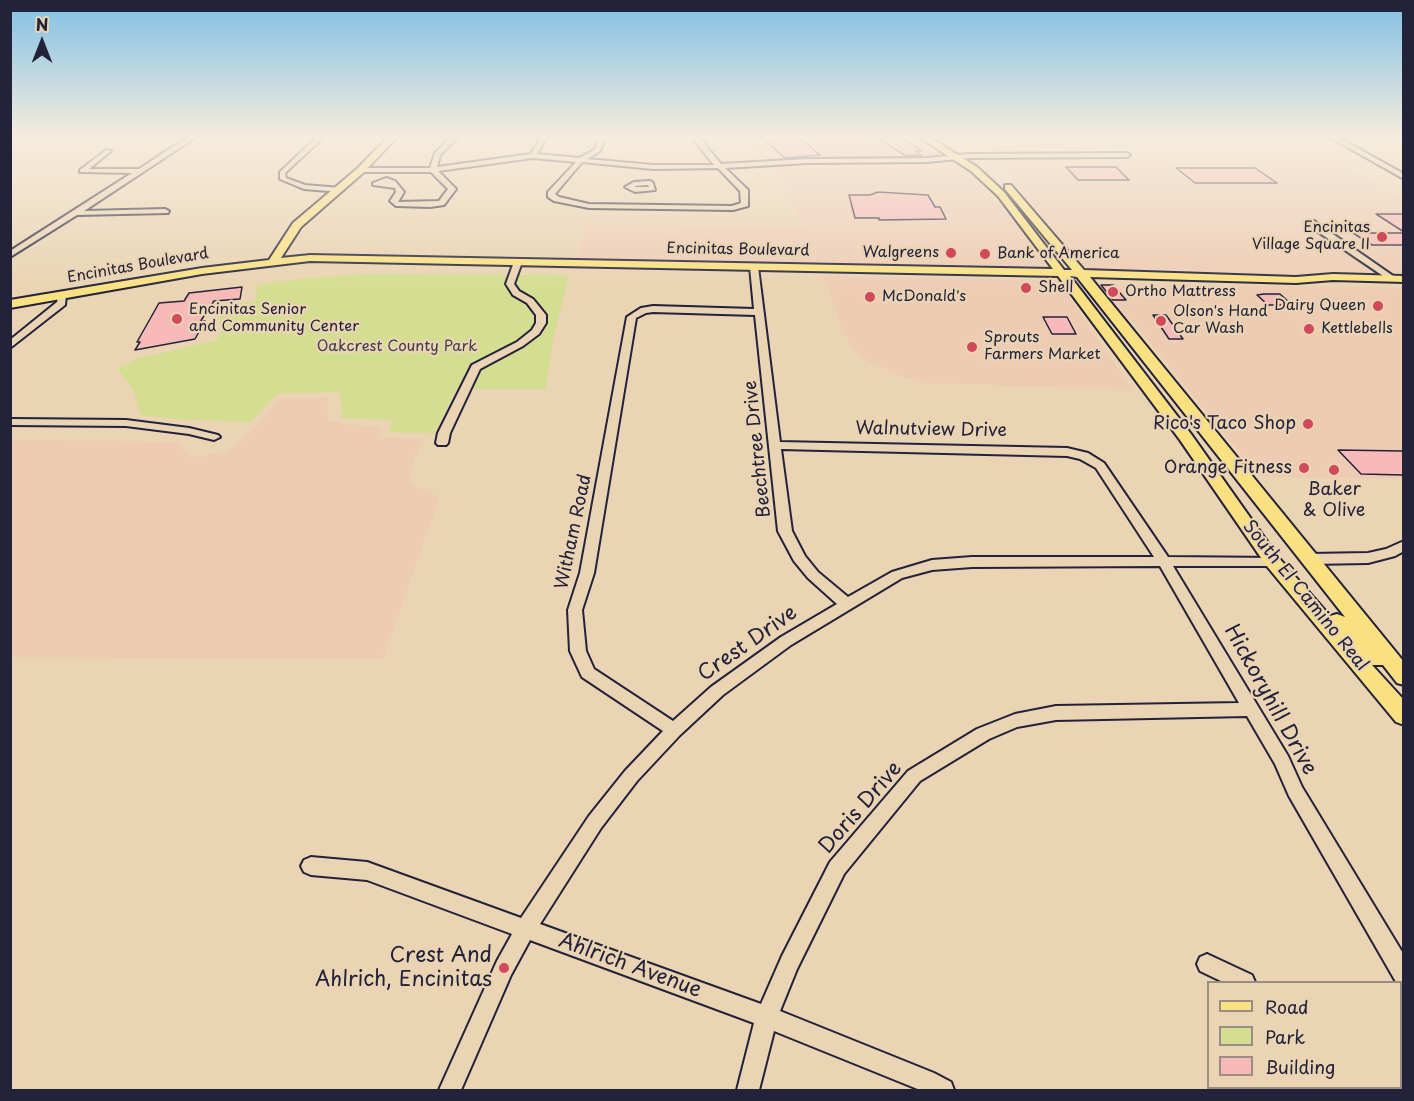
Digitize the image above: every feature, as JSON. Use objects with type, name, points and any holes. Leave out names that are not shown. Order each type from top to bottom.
[{"type":"main road","points":[[272,264],[297,225],[342,186]]},
{"type":"main road","points":[[1002,186],[1005,191]]},
{"type":"main road","name":"South El Camino Real","points":[[1005,191],[1029,209],[1084,276],[1404,678]]},
{"type":"main road","name":"South El Camino Real","points":[[1005,191],[1063,276],[1186,437],[1272,561],[1404,716]]},
{"type":"main road","name":"Encinitas Boulevard","points":[[10,304],[202,271],[272,264],[517,265],[755,270],[895,269],[1063,276]]},
{"type":"main road","points":[[833,275],[837,271],[876,272],[895,269]]},
{"type":"main road","name":"Encinitas Boulevard","points":[[755,270],[833,275],[1084,276],[1196,282],[1203,278],[1296,280],[1333,277],[1398,278]]},
{"type":"main road","name":"Encinitas Boulevard","points":[[1296,280],[1325,284],[1404,285]]},
{"type":"main road","points":[[1113,340],[1126,347],[1150,372],[1163,376]]},
{"type":"main road","points":[[1272,561],[1291,564],[1345,630],[1404,678]]},
{"type":"street","points":[[10,255],[118,186]]},
{"type":"street","points":[[302,186],[338,190]]},
{"type":"street","points":[[397,186],[400,192],[394,201],[396,204],[430,206],[441,204],[452,189],[449,186]]},
{"type":"street","points":[[557,186],[551,195],[556,200],[589,206],[733,208],[746,204],[744,190],[740,186]]},
{"type":"street","points":[[648,207],[654,201],[653,189]]},
{"type":"street","points":[[77,213],[165,211]]},
{"type":"street","points":[[1311,223],[1398,278]]},
{"type":"street","points":[[442,443],[444,433],[476,367],[520,344],[536,332],[541,323],[541,315],[530,301],[516,293],[510,284],[517,265]]},
{"type":"street","name":"Beechtree Drive","points":[[755,270],[785,531],[799,558],[813,575],[847,604]]},
{"type":"street","points":[[10,345],[62,303],[62,295]]},
{"type":"street","name":"Witham Road","points":[[675,730],[588,673],[578,651],[575,610],[587,573],[632,317],[644,310],[653,309],[760,312]]},
{"type":"street","points":[[10,422],[126,423],[189,431],[214,437]]},
{"type":"street","name":"Walnutview Drive","points":[[776,445],[1067,452],[1084,456]]},
{"type":"street","name":"Hickoryhill Drive","points":[[1084,456],[1100,466],[1163,560],[1282,761],[1295,791],[1404,976]]},
{"type":"street","points":[[1310,559],[1368,558],[1390,553],[1404,545]]},
{"type":"street","name":"Crest Drive","points":[[450,1090],[504,968],[526,928],[595,822],[632,776],[675,730],[717,691],[786,641],[897,575],[932,565],[972,562],[1272,561]]},
{"type":"street","name":"Doris Drive","points":[[748,1090],[767,1017],[789,963],[837,868],[914,777],[983,734],[1015,721],[1056,713],[1251,709]]},
{"type":"street","name":"Ahlrich Avenue","points":[[311,866],[368,871],[767,1017],[926,1081],[943,1090]]},
{"type":"street","points":[[1207,964],[1243,981]]},
{"type":"shaded area","points":[[785,186],[982,186],[1006,211],[1051,270],[576,262],[588,223],[808,227],[798,217]]},
{"type":"shaded area","points":[[1017,186],[1382,186],[1403,199],[1403,276],[1100,271],[1084,268]]},
{"type":"shaded area","points":[[824,276],[1058,280],[1132,389],[926,383],[902,376],[869,362],[854,349],[844,334]]},
{"type":"shaded area","points":[[1105,284],[1403,288],[1403,479],[1260,477],[1136,325],[1115,307],[1100,287]]},
{"type":"shaded area","points":[[279,398],[327,398],[329,422],[381,427],[378,438],[423,439],[409,472],[411,483],[440,497],[383,658],[11,657],[11,439],[178,442],[190,458],[227,452],[259,424]]},
{"type":"green space","name":"Oakcrest County Park","points":[[365,274],[569,275],[552,344],[546,389],[456,389],[434,433],[389,432],[393,420],[342,418],[340,392],[277,394],[250,422],[172,419],[141,415],[133,389],[117,368],[137,359],[217,340],[223,328],[218,318],[221,306],[255,301],[258,285],[304,278]]},
{"type":"building","points":[[878,192],[928,195],[935,207],[940,207],[946,219],[855,218],[849,195],[870,195]]},
{"type":"building","points":[[1376,214],[1404,214],[1404,232]]},
{"type":"building","name":"Encinitas Village Square II","points":[[1353,233],[1404,233],[1404,245],[1372,245]]},
{"type":"building","name":"Ortho Mattress","points":[[1101,285],[1113,285],[1126,300],[1113,300]]},
{"type":"building","name":"Encinitas Senior and Community Center","points":[[242,287],[240,299],[214,301],[200,322],[205,321],[195,339],[135,350],[140,342],[137,342],[159,303],[184,301],[189,293]]},
{"type":"building","points":[[1280,294],[1292,305],[1268,305],[1257,295]]},
{"type":"building","points":[[1153,315],[1166,315],[1183,339],[1169,339]]},
{"type":"building","points":[[1043,317],[1067,317],[1076,334],[1052,334]]},
{"type":"building","points":[[1338,450],[1404,451],[1404,475],[1361,474]]},
{"type":"place","name":"Encinitas Village Square II","points":[[1382,237]]},
{"type":"place","name":"Walgreens","points":[[951,253]]},
{"type":"place","name":"Bank of America","points":[[985,254]]},
{"type":"place","name":"Shell","points":[[1026,288]]},
{"type":"place","name":"Ortho Mattress","points":[[1113,292]]},
{"type":"place","name":"McDonald's","points":[[870,297]]},
{"type":"place","name":"Dairy Queen","points":[[1378,306]]},
{"type":"place","name":"Encinitas Senior and Community Center","points":[[177,319]]},
{"type":"place","name":"Olson's Hand Car Wash","points":[[1161,321]]},
{"type":"place","name":"Kettlebells","points":[[1309,329]]},
{"type":"place","name":"Sprouts Farmers Market","points":[[972,347]]},
{"type":"place","name":"Rico's Taco Shop","points":[[1308,424]]},
{"type":"place","name":"Orange Fitness","points":[[1304,468]]},
{"type":"place","name":"Baker & Olive","points":[[1334,470]]},
{"type":"place","name":"Crest And Ahlrich, Encinitas","points":[[504,968]]}]
